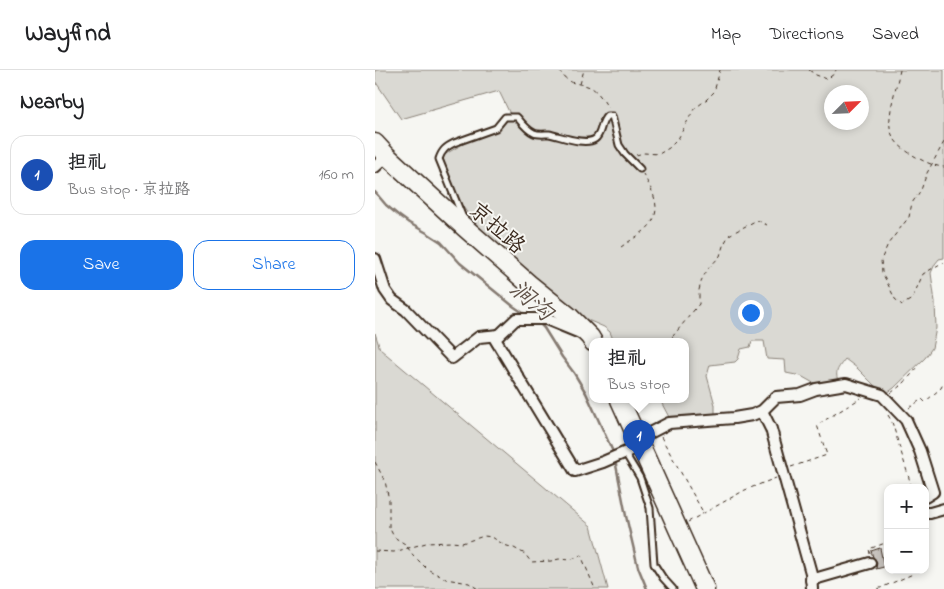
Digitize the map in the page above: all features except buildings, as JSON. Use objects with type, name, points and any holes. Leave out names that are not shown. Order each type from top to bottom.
[{"type":"highway","name":"京拉路","points":[[375,143],[381,162],[463,226],[570,317],[589,338]]},
{"type":"highway","points":[[621,403],[635,446],[705,589]]},
{"type":"street","points":[[375,259],[385,290],[392,300],[405,310],[452,358],[479,337],[499,335]]},
{"type":"street","points":[[589,339],[546,319],[516,319],[495,339],[575,471],[603,462],[635,446],[669,423],[752,415],[762,410],[775,397],[800,395],[816,389],[846,384],[882,395],[906,420],[920,451],[933,492],[929,494]]},
{"type":"street","points":[[762,410],[771,429],[811,573],[812,584],[870,562]]},
{"type":"street","points":[[929,513],[944,509]]},
{"type":"lane","points":[[463,226],[463,217],[439,158],[441,152],[447,146],[496,128],[505,117],[517,117],[533,133],[551,134],[581,141],[590,141],[595,139],[604,119],[607,116],[612,116],[619,145],[640,169]]},
{"type":"lane","points":[[635,446],[640,478],[650,508],[655,564],[663,578],[673,589]]},
{"type":"path","points":[[559,70],[571,84],[592,87],[603,100],[612,116]]},
{"type":"path","points":[[580,85],[584,70]]},
{"type":"path","points":[[628,157],[644,153],[659,154],[669,148],[678,139],[694,109],[714,92],[720,70]]},
{"type":"path","points":[[809,70],[816,75],[827,78],[834,74],[836,70]]},
{"type":"path","points":[[900,70],[889,121],[890,132],[896,142],[906,151],[922,161],[944,167]]},
{"type":"path","points":[[944,142],[927,174],[921,190],[912,203],[909,217],[889,244],[881,260],[882,272],[895,299],[902,306],[911,299],[923,274],[944,263]]},
{"type":"path","points":[[621,246],[649,226],[656,215],[655,200],[650,186],[640,169]]},
{"type":"path","points":[[669,338],[699,304],[699,290],[702,279],[720,256],[729,235],[757,220],[767,225]]},
{"type":"path","points":[[885,398],[904,383],[918,368]]},
{"type":"path","points":[[899,413],[922,399],[925,402],[941,388],[944,382]]},
{"type":"path","points":[[677,529],[745,490],[827,455],[817,425],[865,395],[853,386]]},
{"type":"path","points":[[888,415],[892,422],[911,484]]},
{"type":"path","points":[[657,430],[703,513]]},
{"type":"path","points":[[375,462],[385,481],[389,500],[389,527],[394,537],[405,544],[427,569],[446,579],[469,583],[478,589]]},
{"type":"path","points":[[375,551],[394,552],[426,543],[451,542],[462,544],[484,536],[492,536],[504,545],[525,554],[531,562],[559,559],[570,560],[581,555],[595,589]]},
{"type":"path","points":[[870,562],[869,549],[884,543]]},
{"type":"path","points":[[878,589],[913,574]]},
{"type":"shaded area","points":[[375,70],[944,70],[944,258],[939,259],[931,273],[936,328],[932,348],[925,358],[887,393],[881,392],[845,359],[837,372],[840,387],[817,385],[801,376],[786,373],[785,360],[767,359],[764,341],[752,341],[750,347],[741,349],[735,362],[710,365],[707,376],[715,405],[715,417],[670,419],[662,403],[689,403],[689,338],[612,338],[610,332],[604,327],[576,315],[480,230],[440,173],[439,162],[444,155],[511,116],[499,91],[401,119],[375,81]]},
{"type":"shaded area","points":[[375,333],[380,349],[591,526],[608,589],[375,589]]},
{"type":"waterway","name":"涧沟","points":[[375,192],[398,215],[441,242],[460,263],[526,315]]},
{"type":"waterway","name":"涧沟","points":[[539,323],[574,373],[589,400]]},
{"type":"waterway","name":"涧沟","points":[[591,403],[614,454]]},
{"type":"waterway","name":"涧沟","points":[[615,460],[638,567],[647,589]]},
{"type":"place","name":"担礼","points":[[639,461]]}]
